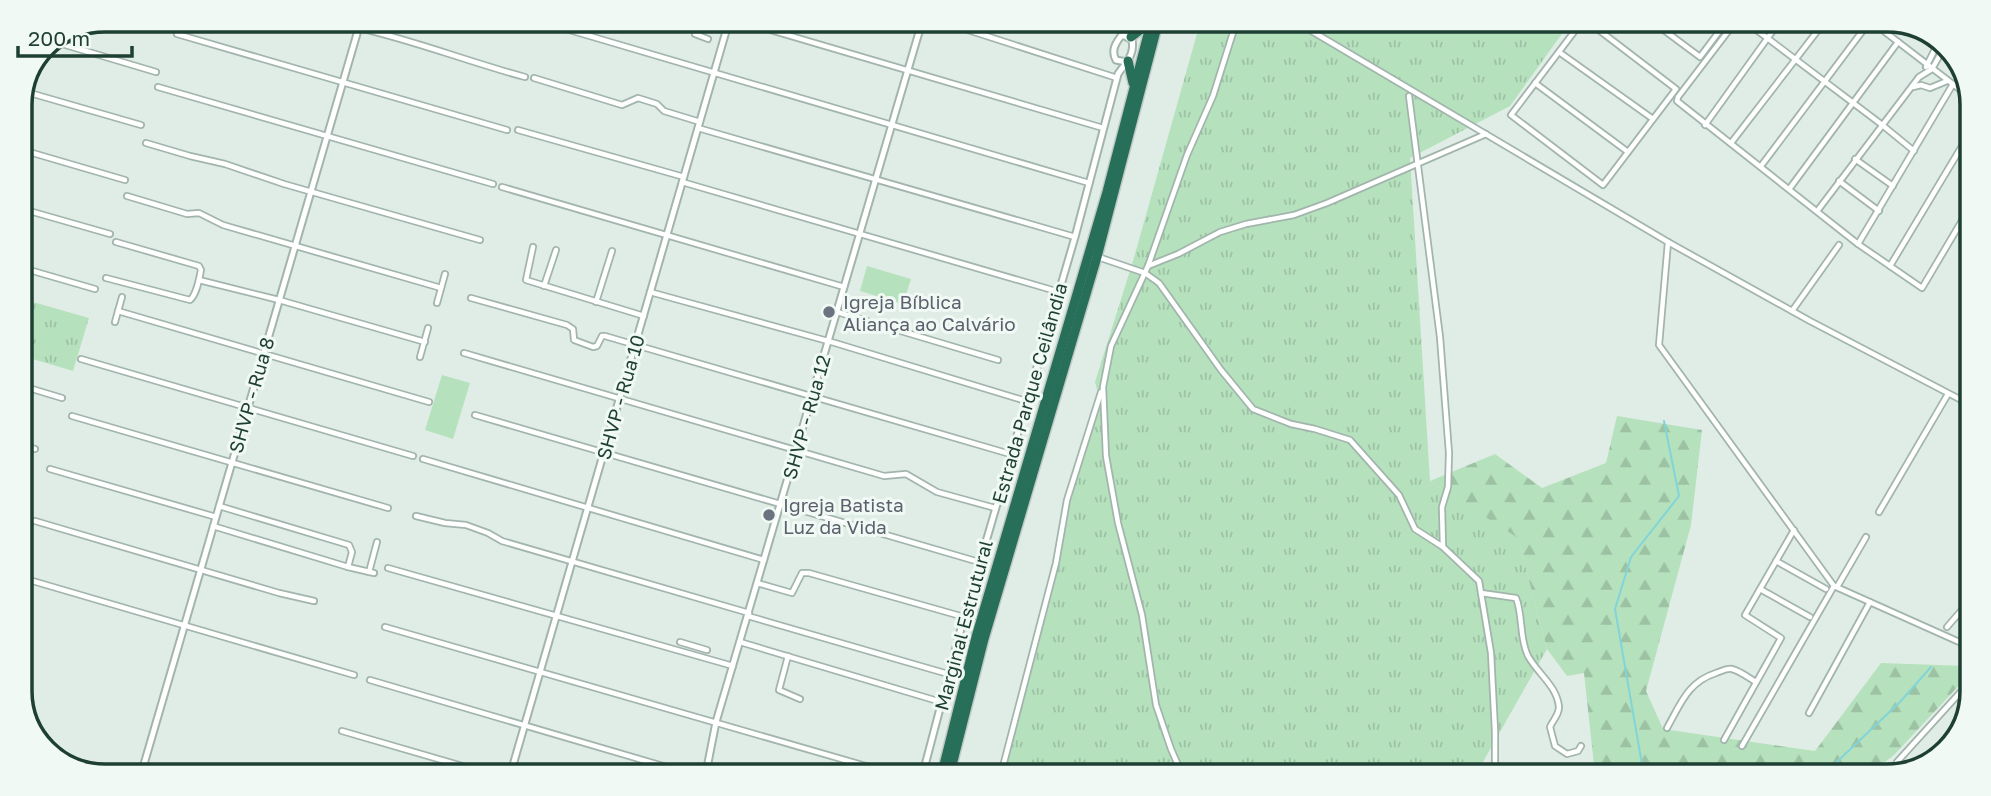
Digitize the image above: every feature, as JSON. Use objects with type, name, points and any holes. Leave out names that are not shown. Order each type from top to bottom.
[{"type":"highway","points":[[1127,37],[1135,32]]},
{"type":"highway","name":"Estrada Parque Ceilândia","points":[[944,764],[975,637],[1107,192],[1147,32]]},
{"type":"highway","name":"Estrada Parque Ceilândia","points":[[953,764],[984,639],[1097,257],[1156,32]]},
{"type":"highway","points":[[1127,62],[1133,84]]},
{"type":"street","name":"SHVP - Rua 8","points":[[144,764],[358,32]]},
{"type":"street","points":[[370,32],[425,45],[525,77]]},
{"type":"street","points":[[576,32],[1089,183]]},
{"type":"street","points":[[695,32],[708,39]]},
{"type":"street","name":"SHVP - Rua 10","points":[[513,764],[726,32]]},
{"type":"street","points":[[775,32],[1103,128]]},
{"type":"street","name":"SHVP - Rua 12","points":[[708,764],[716,722],[919,32]]},
{"type":"street","points":[[976,32],[1118,75],[1129,74],[1133,84]]},
{"type":"street","points":[[1116,60],[1127,62],[1133,47],[1127,37],[1128,32]]},
{"type":"street","points":[[1004,764],[1056,563],[1067,500],[1103,387],[1111,346],[1145,273],[1187,155],[1213,96],[1233,32]]},
{"type":"street","points":[[1312,32],[1668,242],[1960,399]]},
{"type":"street","points":[[1574,32],[1511,115],[1603,185],[1676,89],[1601,32]]},
{"type":"street","points":[[1666,32],[1700,57],[1719,32]]},
{"type":"street","points":[[1728,32],[1678,97],[1679,103],[1705,125],[1790,188],[1858,244],[1919,287],[1925,286],[1959,226]]},
{"type":"street","points":[[1760,32],[1914,151]]},
{"type":"street","points":[[1705,125],[1772,32]]},
{"type":"street","points":[[1731,143],[1817,32]]},
{"type":"street","points":[[1761,166],[1862,32]]},
{"type":"street","points":[[1884,32],[1925,68],[1957,87]]},
{"type":"street","points":[[177,34],[508,131]]},
{"type":"street","name":"Marginal Estrutural","points":[[1118,75],[1114,46],[1127,37]]},
{"type":"street","points":[[1790,188],[1898,42]]},
{"type":"street","points":[[63,44],[156,72]]},
{"type":"street","points":[[1818,210],[1881,124],[1912,87],[1934,50]]},
{"type":"street","points":[[1559,52],[1653,119]]},
{"type":"street","points":[[1936,84],[1935,62],[1940,55]]},
{"type":"street","points":[[1930,59],[1935,62]]},
{"type":"street","name":"Marginal Estrutural","points":[[925,764],[979,562],[1075,237],[1118,75],[1127,62]]},
{"type":"street","points":[[1919,76],[1921,85]]},
{"type":"street","points":[[534,78],[621,105],[638,98],[657,104],[664,111],[699,125],[1075,237]]},
{"type":"street","points":[[1912,87],[1921,85],[1930,88],[1936,84],[1951,82]]},
{"type":"street","points":[[1858,244],[1914,151],[1951,82]]},
{"type":"street","points":[[1535,83],[1628,152]]},
{"type":"street","points":[[158,87],[493,184]]},
{"type":"street","points":[[33,94],[141,125]]},
{"type":"street","points":[[1409,96],[1440,337],[1449,453],[1448,487],[1442,507],[1443,547]]},
{"type":"street","points":[[518,130],[1059,292]]},
{"type":"street","points":[[1148,265],[1178,254],[1220,232],[1294,215],[1419,165],[1487,134]]},
{"type":"street","points":[[146,143],[480,240]]},
{"type":"street","points":[[1890,266],[1959,151]]},
{"type":"street","points":[[32,153],[125,180]]},
{"type":"street","points":[[1855,159],[1893,186]]},
{"type":"street","points":[[1839,181],[1879,211]]},
{"type":"street","points":[[502,187],[844,288]]},
{"type":"street","points":[[127,196],[187,214],[199,213],[223,225],[441,288]]},
{"type":"street","points":[[32,212],[110,234]]},
{"type":"street","points":[[106,278],[190,300],[199,280],[199,266],[116,242]]},
{"type":"street","points":[[1668,242],[1659,345],[1836,586],[1960,642]]},
{"type":"street","points":[[1792,311],[1839,244]]},
{"type":"street","points":[[533,247],[525,279],[643,316]]},
{"type":"street","points":[[544,286],[556,250]]},
{"type":"street","points":[[596,302],[612,251]]},
{"type":"street","points":[[1097,257],[1145,273],[1159,283],[1221,370],[1253,409],[1291,424],[1350,440],[1399,495],[1415,529],[1443,547],[1478,579],[1490,653],[1496,731],[1495,764]]},
{"type":"street","points":[[32,271],[95,289]]},
{"type":"street","points":[[437,303],[445,274]]},
{"type":"street","points":[[199,280],[425,342]]},
{"type":"street","points":[[650,292],[828,341],[1026,401]]},
{"type":"street","points":[[115,321],[122,297]]},
{"type":"street","points":[[471,298],[567,325],[573,329],[574,340],[593,347],[597,346],[603,336],[1010,454]]},
{"type":"street","points":[[118,311],[429,402]]},
{"type":"street","points":[[837,312],[998,360]]},
{"type":"street","points":[[420,357],[428,328]]},
{"type":"street","points":[[464,353],[887,477],[906,474],[937,492],[995,508]]},
{"type":"street","points":[[82,359],[413,456]]},
{"type":"street","points":[[1103,387],[1106,456],[1118,523],[1142,615],[1156,705],[1177,764]]},
{"type":"street","points":[[32,389],[62,398]]},
{"type":"street","points":[[1879,512],[1948,394]]},
{"type":"street","points":[[475,415],[979,562]]},
{"type":"street","points":[[72,416],[388,508]]},
{"type":"street","points":[[423,459],[764,560]]},
{"type":"street","points":[[50,469],[216,517]]},
{"type":"street","points":[[219,506],[349,545],[352,552],[348,567]]},
{"type":"street","points":[[416,516],[466,525],[502,541],[948,674]]},
{"type":"street","points":[[36,521],[314,601]]},
{"type":"street","points":[[213,526],[372,573],[377,542]]},
{"type":"street","points":[[1724,740],[1781,638],[1745,615],[1794,530]]},
{"type":"street","points":[[1742,746],[1866,537]]},
{"type":"street","points":[[1776,561],[1826,589]]},
{"type":"street","points":[[387,568],[733,666]]},
{"type":"street","points":[[757,583],[792,593],[802,573],[809,573],[964,617]]},
{"type":"street","points":[[32,581],[354,675]]},
{"type":"street","points":[[1760,589],[1810,617]]},
{"type":"street","points":[[1481,593],[1516,598],[1519,626],[1528,656],[1551,685],[1557,700],[1558,714],[1550,727],[1555,746],[1567,754],[1578,751],[1581,746]]},
{"type":"street","points":[[1809,713],[1870,602]]},
{"type":"street","points":[[1947,627],[1960,612]]},
{"type":"street","points":[[385,626],[859,764]]},
{"type":"street","points":[[682,651],[683,642],[707,650]]},
{"type":"street","points":[[740,642],[942,702]]},
{"type":"street","points":[[788,656],[779,690],[800,699]]},
{"type":"street","points":[[1667,728],[1687,692],[1696,682],[1709,675],[1727,669],[1735,670],[1756,682]]},
{"type":"street","points":[[370,680],[655,764]]},
{"type":"street","points":[[1897,762],[1960,692]]},
{"type":"street","points":[[342,731],[455,764]]},
{"type":"green space","points":[[1197,32],[1563,32],[1510,106],[1410,158],[1430,481],[1518,537],[1547,649],[1482,764],[1006,764],[1024,686],[1059,566],[1066,517],[1100,401],[1095,382],[1133,261]]},
{"type":"green space","points":[[867,266],[911,279],[903,304],[860,291]]},
{"type":"green space","points":[[32,302],[89,318],[73,371],[32,359]]},
{"type":"green space","points":[[442,375],[470,383],[453,439],[425,430]]},
{"type":"green space","points":[[1617,416],[1702,430],[1691,525],[1646,691],[1663,729],[1815,751],[1881,663],[1960,666],[1960,684],[1893,756],[1882,764],[1594,764],[1584,673],[1567,676],[1547,649],[1518,538],[1430,481],[1495,454],[1542,488],[1606,463]]},
{"type":"waterway","points":[[1642,764],[1615,609],[1631,557],[1679,496],[1664,421]]},
{"type":"waterway","points":[[1835,764],[1900,702],[1931,667]]},
{"type":"place","name":"Igreja Bíblica Aliança ao Calvário","points":[[829,312]]},
{"type":"place","name":"Igreja Batista Luz da Vida","points":[[769,515]]}]
